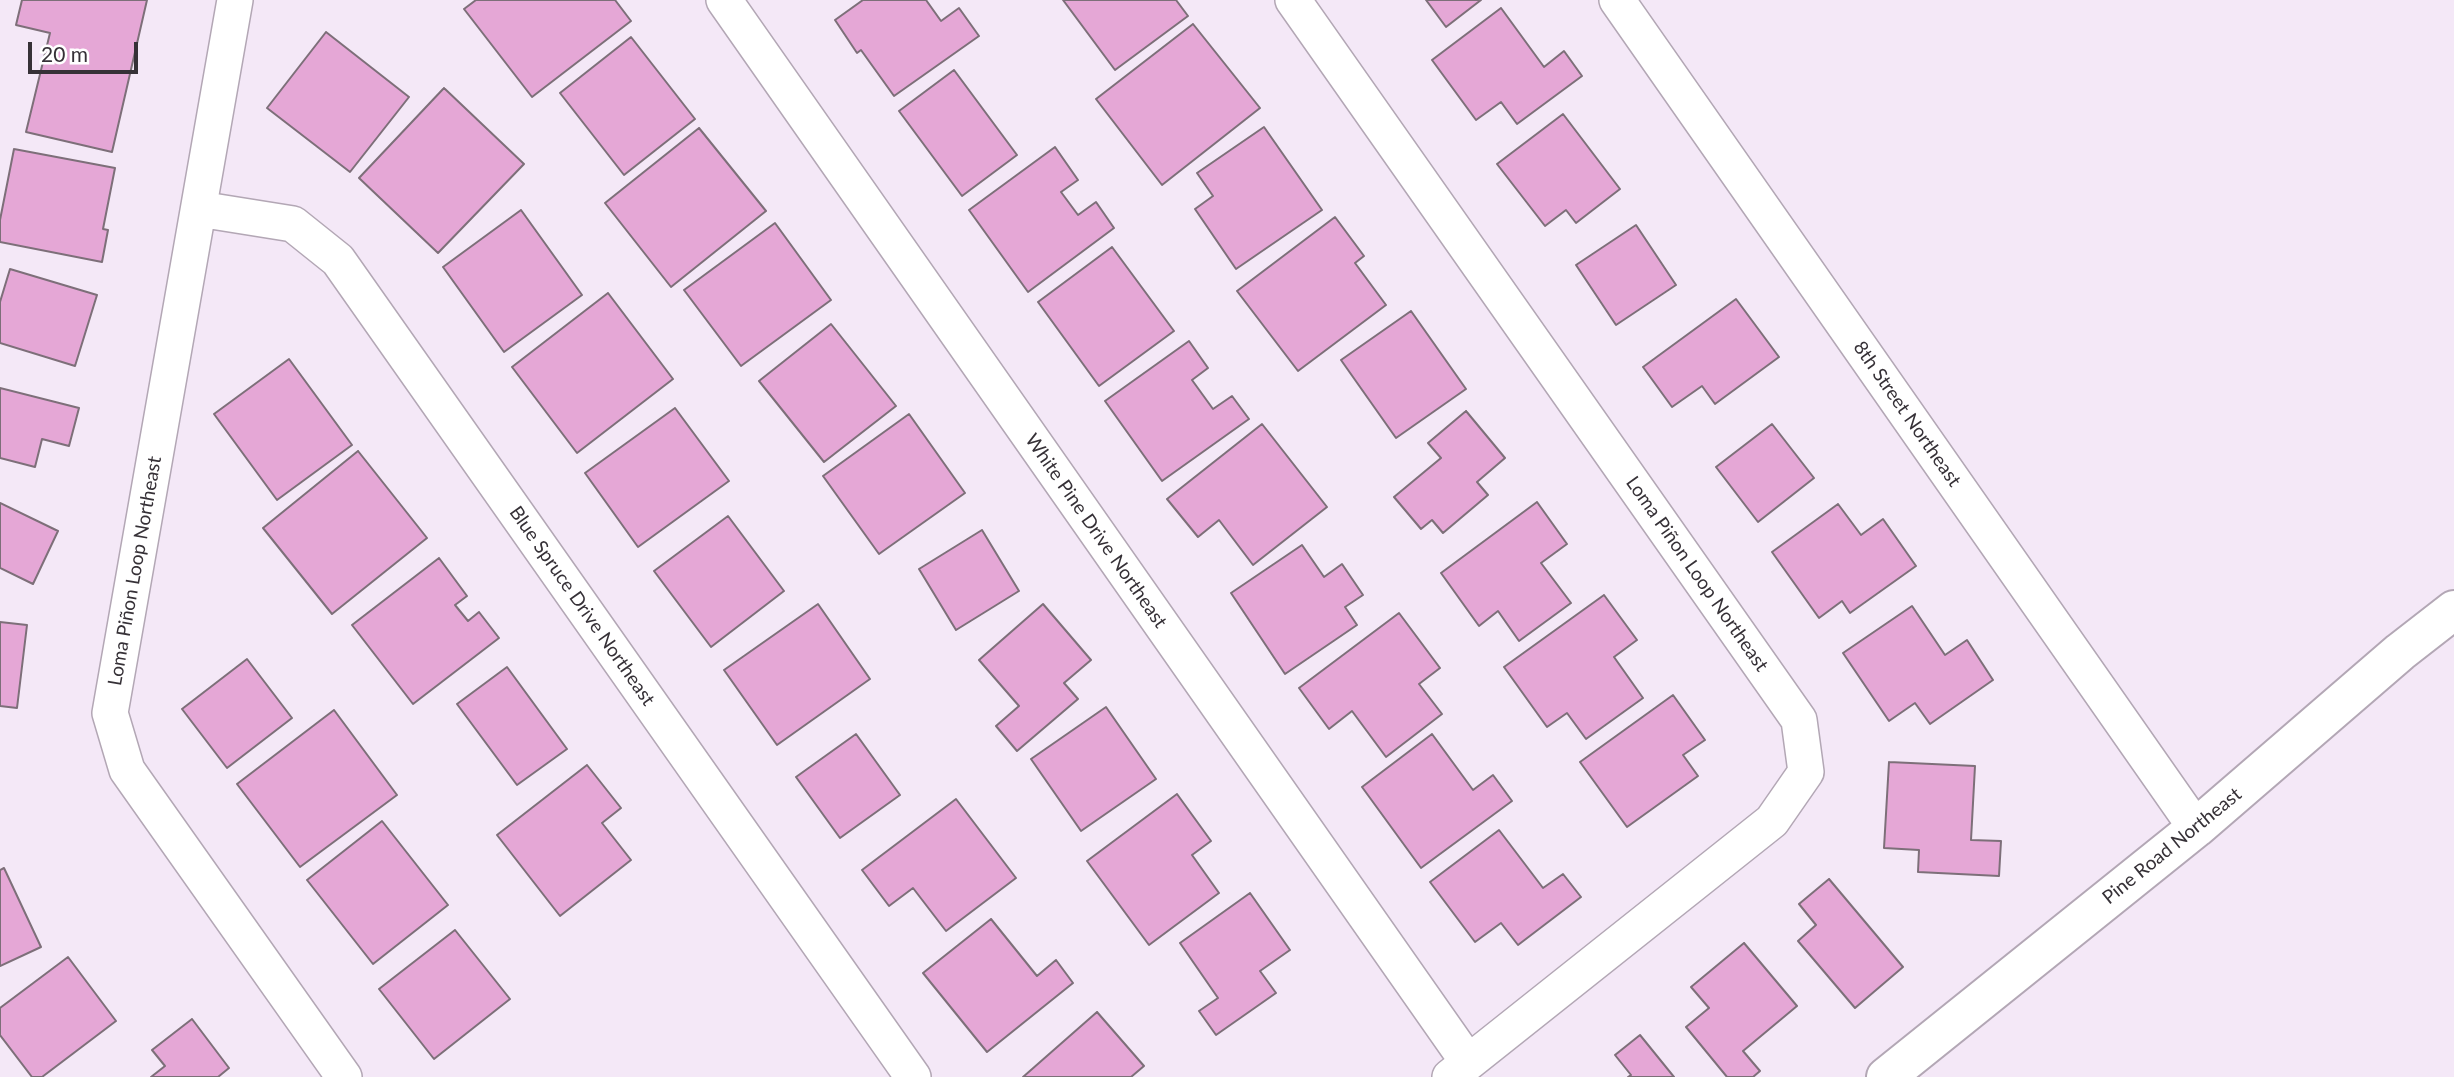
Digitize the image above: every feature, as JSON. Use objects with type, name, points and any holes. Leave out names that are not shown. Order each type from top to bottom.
[{"type":"street","name":"Loma Piñon Loop Northeast","points":[[235,0],[110,713],[127,771],[344,1077]]},
{"type":"street","name":"White Pine Drive Northeast","points":[[723,0],[1459,1069]]},
{"type":"street","name":"Loma Piñon Loop Northeast","points":[[1293,0],[1799,720],[1806,772],[1772,821],[1459,1069]]},
{"type":"street","name":"8th Street Northeast","points":[[1617,0],[2196,828]]},
{"type":"street","name":"Blue Spruce Drive Northeast","points":[[199,209],[293,224],[338,260],[913,1077]]},
{"type":"street","name":"Pine Road Northeast","points":[[1886,1077],[2196,828],[2400,652],[2454,610]]},
{"type":"building","points":[[22,0],[147,0],[112,152],[26,132],[50,33],[16,25]]},
{"type":"building","points":[[476,0],[615,0],[631,21],[532,97],[464,9]]},
{"type":"building","points":[[863,0],[926,0],[941,21],[959,8],[979,36],[894,96],[861,50],[857,53],[835,20]]},
{"type":"building","points":[[1063,0],[1176,0],[1188,16],[1115,70]]},
{"type":"building","points":[[1426,0],[1481,0],[1446,27]]},
{"type":"building","points":[[1501,8],[1544,67],[1564,51],[1582,76],[1517,124],[1501,102],[1476,120],[1432,60]]},
{"type":"building","points":[[1193,24],[1260,108],[1162,185],[1096,99]]},
{"type":"building","points":[[326,32],[409,97],[350,172],[267,108]]},
{"type":"building","points":[[631,37],[695,119],[624,175],[560,93]]},
{"type":"building","points":[[954,70],[1017,155],[962,196],[899,111]]},
{"type":"building","points":[[444,88],[524,164],[438,253],[359,178]]},
{"type":"building","points":[[1563,114],[1620,189],[1576,223],[1566,210],[1545,226],[1497,164]]},
{"type":"building","points":[[1264,127],[1322,210],[1236,269],[1195,209],[1213,196],[1197,173]]},
{"type":"building","points":[[699,128],[766,211],[671,287],[605,203]]},
{"type":"building","points":[[1055,147],[1078,180],[1061,192],[1078,215],[1096,202],[1114,228],[1028,292],[969,210]]},
{"type":"building","points":[[14,149],[115,168],[103,229],[108,230],[102,262],[0,242],[0,220]]},
{"type":"building","points":[[521,210],[582,295],[504,352],[443,267]]},
{"type":"building","points":[[1335,217],[1364,256],[1355,263],[1386,305],[1298,371],[1237,291]]},
{"type":"building","points":[[775,223],[831,300],[741,366],[684,290]]},
{"type":"building","points":[[1636,225],[1676,285],[1616,325],[1576,265]]},
{"type":"building","points":[[1112,247],[1174,331],[1099,386],[1038,302]]},
{"type":"building","points":[[10,269],[97,295],[75,366],[0,343],[0,302]]},
{"type":"building","points":[[608,293],[673,379],[577,453],[512,367]]},
{"type":"building","points":[[1736,299],[1779,357],[1715,404],[1702,386],[1672,407],[1643,367]]},
{"type":"building","points":[[1411,311],[1466,389],[1396,438],[1341,360]]},
{"type":"building","points":[[831,324],[896,406],[824,462],[759,381]]},
{"type":"building","points":[[1189,341],[1208,368],[1192,380],[1213,409],[1232,396],[1249,419],[1162,481],[1105,401]]},
{"type":"building","points":[[289,359],[352,445],[277,500],[214,414]]},
{"type":"building","points":[[0,388],[79,408],[69,446],[42,439],[35,467],[0,458]]},
{"type":"building","points":[[675,408],[729,481],[638,547],[585,473]]},
{"type":"building","points":[[1466,411],[1505,458],[1477,482],[1488,495],[1443,533],[1432,520],[1421,529],[1394,497],[1441,458],[1428,443]]},
{"type":"building","points":[[909,414],[965,493],[879,554],[823,476]]},
{"type":"building","points":[[1262,424],[1327,507],[1253,565],[1219,520],[1198,537],[1167,499]]},
{"type":"building","points":[[1772,424],[1814,478],[1758,522],[1716,467]]},
{"type":"building","points":[[358,451],[427,538],[332,614],[263,528]]},
{"type":"building","points":[[1537,502],[1567,544],[1541,563],[1571,603],[1519,641],[1498,611],[1479,626],[1441,573]]},
{"type":"building","points":[[0,503],[58,531],[33,584],[0,568]]},
{"type":"building","points":[[1838,504],[1861,535],[1883,519],[1916,566],[1850,613],[1842,601],[1819,618],[1772,552]]},
{"type":"building","points":[[728,516],[784,591],[711,647],[654,571]]},
{"type":"building","points":[[982,530],[1019,591],[956,630],[919,569]]},
{"type":"building","points":[[1302,545],[1324,577],[1342,564],[1363,595],[1345,607],[1357,625],[1285,674],[1231,593]]},
{"type":"building","points":[[439,558],[467,596],[455,605],[468,621],[479,612],[499,638],[413,704],[352,625]]},
{"type":"building","points":[[1604,595],[1637,640],[1614,657],[1643,698],[1586,739],[1567,713],[1547,727],[1504,667]]},
{"type":"building","points":[[818,604],[870,679],[777,745],[724,670]]},
{"type":"building","points":[[1043,604],[1091,660],[1064,683],[1078,699],[1017,751],[996,726],[1019,706],[979,660]]},
{"type":"building","points":[[1912,606],[1945,655],[1967,640],[1993,680],[1930,724],[1915,703],[1889,721],[1843,653]]},
{"type":"building","points":[[1399,613],[1440,668],[1419,684],[1442,714],[1386,757],[1352,711],[1329,729],[1299,688]]},
{"type":"building","points":[[0,622],[27,625],[17,708],[0,706]]},
{"type":"building","points":[[247,659],[292,718],[227,768],[182,709]]},
{"type":"building","points":[[507,667],[567,749],[517,785],[457,704]]},
{"type":"building","points":[[1673,695],[1705,740],[1683,755],[1698,776],[1627,827],[1580,762]]},
{"type":"building","points":[[1106,707],[1156,779],[1081,831],[1031,759]]},
{"type":"building","points":[[334,710],[397,795],[300,867],[237,784]]},
{"type":"building","points":[[856,734],[900,795],[840,838],[796,777]]},
{"type":"building","points":[[1432,734],[1473,790],[1493,775],[1512,801],[1421,868],[1362,787]]},
{"type":"building","points":[[1889,762],[1975,766],[1971,840],[2001,841],[1999,876],[1918,872],[1919,850],[1884,848]]},
{"type":"building","points":[[587,765],[621,808],[602,823],[631,860],[560,916],[497,835]]},
{"type":"building","points":[[1177,794],[1211,841],[1192,855],[1219,893],[1149,945],[1087,861]]},
{"type":"building","points":[[956,799],[1016,878],[946,931],[913,888],[889,906],[862,870]]},
{"type":"building","points":[[382,821],[448,905],[373,964],[307,880]]},
{"type":"building","points":[[1499,830],[1543,888],[1563,874],[1581,897],[1518,945],[1501,923],[1475,942],[1430,882]]},
{"type":"building","points":[[4,868],[41,947],[0,966],[0,870]]},
{"type":"building","points":[[1829,879],[1903,967],[1855,1008],[1798,941],[1816,925],[1799,904]]},
{"type":"building","points":[[1250,893],[1290,950],[1260,971],[1276,993],[1216,1035],[1199,1011],[1218,998],[1180,943]]},
{"type":"building","points":[[991,919],[1037,976],[1056,960],[1073,983],[987,1052],[923,973]]},
{"type":"building","points":[[455,930],[510,999],[434,1059],[379,989]]},
{"type":"building","points":[[1744,943],[1797,1006],[1743,1051],[1760,1071],[1753,1077],[1727,1077],[1686,1027],[1709,1008],[1691,987]]},
{"type":"building","points":[[68,957],[116,1021],[42,1077],[32,1077],[0,1035],[0,1008]]},
{"type":"building","points":[[1097,1012],[1144,1066],[1131,1077],[1023,1077]]},
{"type":"building","points":[[192,1019],[229,1068],[218,1077],[151,1077],[165,1066],[152,1050]]},
{"type":"building","points":[[1640,1035],[1674,1077],[1628,1077],[1631,1075],[1615,1055]]}]
